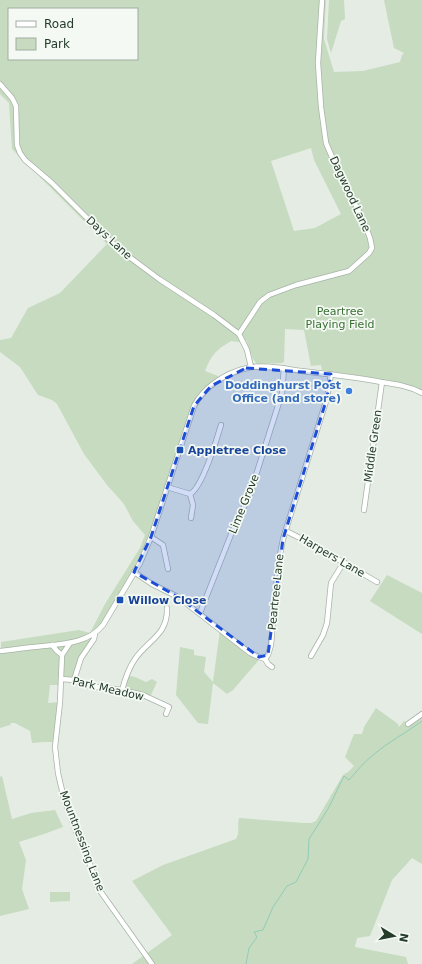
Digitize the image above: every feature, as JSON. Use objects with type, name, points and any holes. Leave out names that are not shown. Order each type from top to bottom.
[{"type":"street","name":"Dagwood Lane","points":[[240,334],[260,302],[269,295],[296,285],[349,271],[369,253],[372,248],[370,238],[361,215],[341,178],[326,143],[321,107],[318,63],[322,0]]},
{"type":"street","name":"Days Lane","points":[[0,84],[12,98],[16,106],[17,145],[25,160],[52,183],[124,253],[159,279],[240,334]]},
{"type":"street","points":[[240,334],[252,367]]},
{"type":"street","points":[[0,651],[70,643],[82,640],[94,634],[103,625],[152,538],[167,487],[192,412],[198,399],[210,386],[223,378],[242,369],[252,367],[284,368],[382,382],[411,388],[422,393]]},
{"type":"street","name":"Lime Grove","points":[[200,613],[235,526],[250,494],[282,393],[284,368]]},
{"type":"street","name":"Peartree Lane","points":[[265,659],[271,645],[278,565],[283,539],[327,398],[331,374]]},
{"type":"street","name":"Middle Green","points":[[364,510],[382,382]]},
{"type":"street","points":[[190,494],[197,487],[214,450],[221,425]]},
{"type":"street","points":[[167,487],[190,494]]},
{"type":"street","points":[[190,494],[193,505],[190,518]]},
{"type":"street","name":"Harpers Lane","points":[[286,531],[344,562],[377,582]]},
{"type":"street","points":[[152,538],[163,545],[168,569]]},
{"type":"street","points":[[311,656],[323,635],[327,623],[331,583],[344,562]]},
{"type":"street","points":[[134,572],[152,584],[178,597],[250,653],[258,658],[265,659],[272,667]]},
{"type":"street","points":[[122,690],[125,678],[135,659],[160,631],[167,618],[166,608]]},
{"type":"street","points":[[74,680],[81,658],[94,638],[94,634]]},
{"type":"street","points":[[52,645],[62,655],[70,643]]},
{"type":"street","name":"Mountnessing Lane","points":[[62,655],[56,748],[58,772],[64,799],[77,834],[86,852],[98,888],[152,964]]},
{"type":"street","name":"Park Meadow","points":[[61,679],[74,680],[88,686],[122,690],[143,696],[169,707],[166,714]]},
{"type":"street","points":[[408,724],[422,714]]},
{"type":"highlighted area","points":[[246,368],[331,374],[327,398],[283,539],[268,655],[259,657],[178,597],[134,572],[151,537],[194,406],[211,386]]},
{"type":"green space","name":"Peartree Playing Field","points":[[0,0],[326,0],[324,39],[334,72],[363,71],[400,62],[404,53],[394,48],[384,0],[422,0],[422,393],[388,380],[322,370],[321,365],[311,366],[304,330],[285,329],[284,362],[282,363],[257,364],[253,359],[246,340],[239,342],[231,341],[218,350],[212,356],[205,371],[218,376],[219,380],[198,399],[140,563],[81,658],[74,680],[61,679],[61,685],[50,685],[48,703],[60,702],[56,742],[32,743],[30,731],[15,723],[11,723],[10,725],[0,728],[1,642],[79,630],[90,633],[105,604],[140,548],[145,535],[133,521],[124,504],[107,485],[84,454],[57,404],[52,400],[38,395],[20,367],[0,352],[0,340],[11,338],[28,308],[60,293],[107,244],[12,149],[9,103],[0,94]],"holes":[[[311,148],[314,160],[341,214],[315,228],[294,231],[271,161]]]},
{"type":"green space","points":[[329,0],[344,0],[345,19],[341,21],[331,53],[327,39]]},
{"type":"green space","points":[[387,575],[422,593],[422,634],[370,601]]},
{"type":"green space","points":[[220,630],[259,657],[258,661],[233,690],[227,694],[213,683],[208,724],[198,723],[176,695],[180,647],[194,650],[194,655],[206,657],[204,672],[213,682]]},
{"type":"green space","points":[[126,675],[146,682],[152,679],[157,682],[149,699],[122,690]]},
{"type":"green space","points":[[376,708],[398,724],[399,727],[404,721],[408,723],[422,714],[422,864],[412,858],[392,880],[370,936],[357,938],[355,947],[406,957],[408,964],[132,964],[172,935],[132,881],[163,865],[236,839],[238,834],[239,818],[304,823],[316,821],[343,775],[354,766],[345,757],[354,734],[362,734],[364,727]]},
{"type":"green space","points":[[2,776],[12,819],[31,813],[55,810],[63,827],[19,842],[26,860],[22,889],[29,909],[0,916],[0,777]]},
{"type":"green space","points":[[50,892],[70,892],[70,901],[50,902]]},
{"type":"waterway","points":[[246,964],[249,948],[257,937],[254,932],[263,930],[273,907],[287,886],[296,882],[308,859],[309,839],[328,809],[344,776],[349,780],[366,761],[379,750],[422,721]]},
{"type":"place","name":"Doddinghurst Post Office (and store)","points":[[349,391]]},
{"type":"place","name":"Appletree Close","points":[[180,450]]},
{"type":"place","name":"Willow Close","points":[[120,600]]}]
